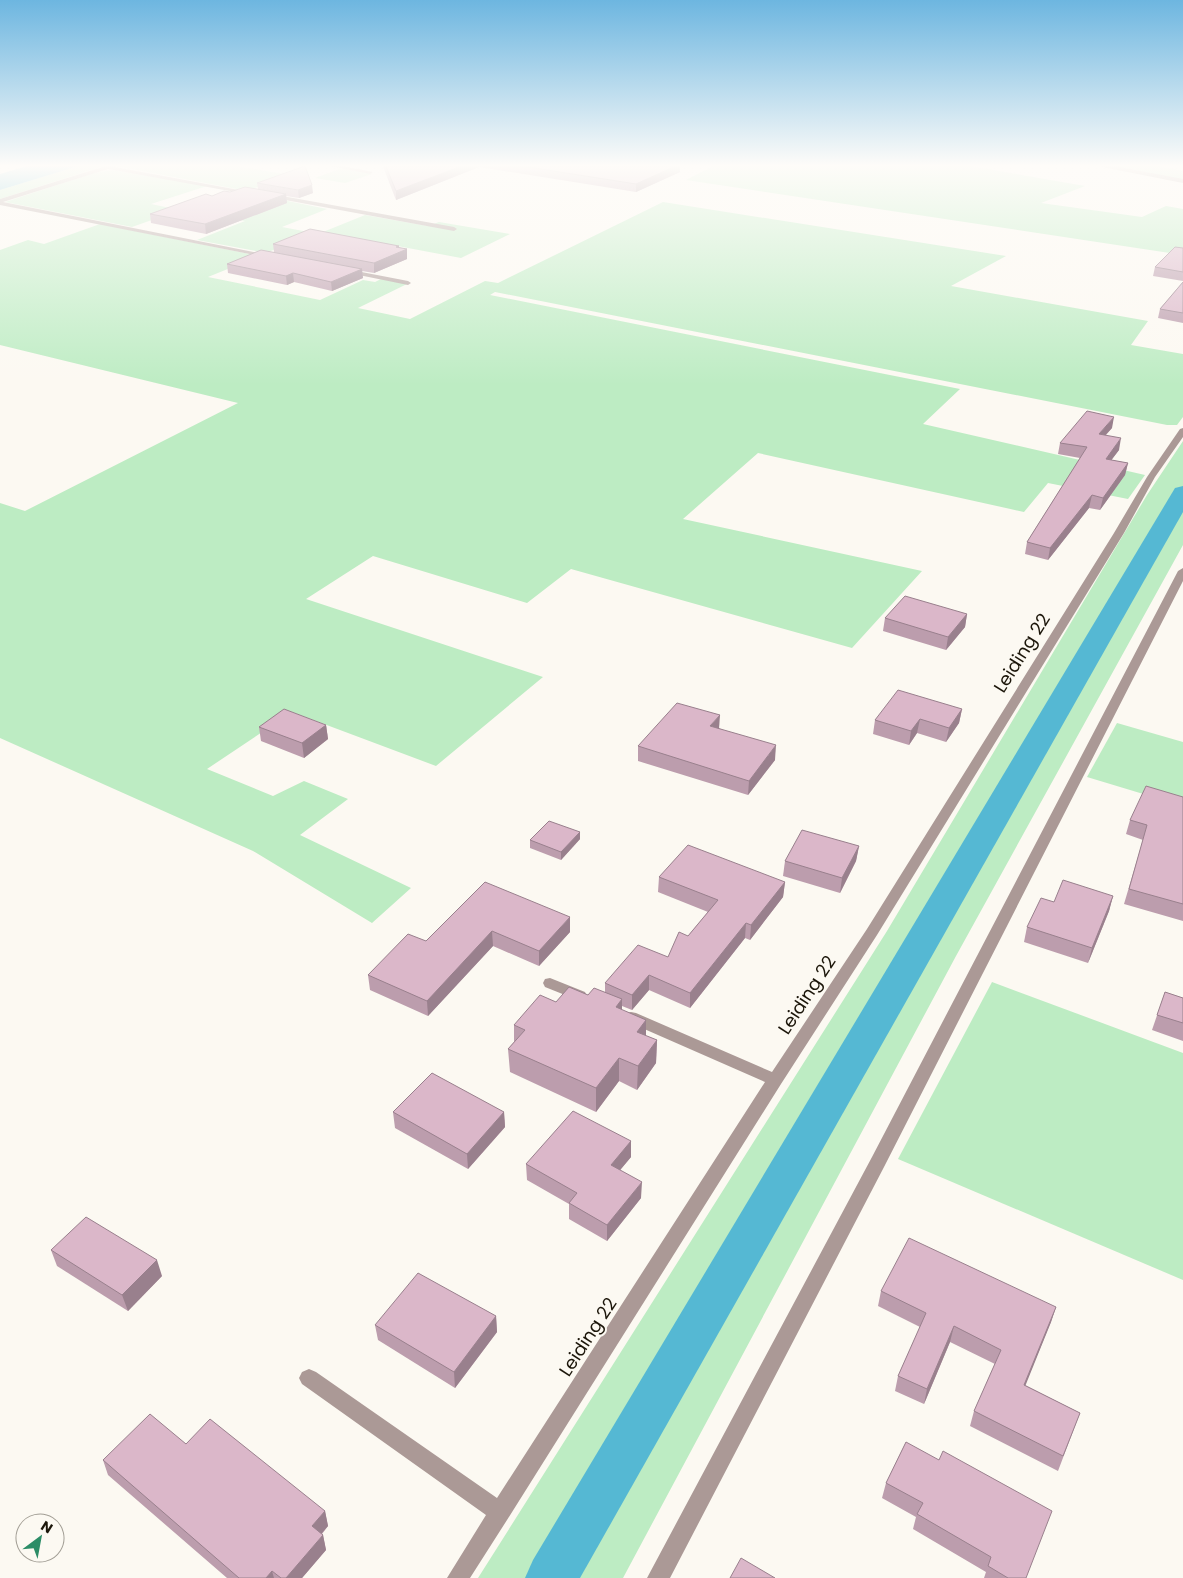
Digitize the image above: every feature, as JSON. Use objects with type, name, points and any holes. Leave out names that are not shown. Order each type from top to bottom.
[{"type":"street","points":[[179,238],[281,258]]},
{"type":"street","points":[[339,269],[408,282]]},
{"type":"street","name":"Leiding 22","points":[[458,1578],[775,1080],[872,932],[1119,533],[1151,477],[1183,431]]},
{"type":"street","points":[[658,1578],[878,1162],[1183,571]]},
{"type":"street","points":[[550,983],[591,1000]]},
{"type":"street","points":[[618,1011],[775,1080]]},
{"type":"street","points":[[309,1378],[500,1512]]},
{"type":"green space","points":[[62,238],[168,238],[260,256],[208,277],[320,300],[363,280],[375,282],[381,279],[407,284],[358,308],[410,319],[485,281],[498,283],[590,238],[889,238],[1006,256],[951,286],[1148,321],[1131,345],[1183,354],[1183,417],[1177,425],[1167,425],[495,292],[490,295],[960,389],[923,424],[1145,475],[1128,499],[1048,483],[1024,512],[758,453],[683,519],[922,571],[852,648],[571,569],[527,603],[373,556],[306,599],[543,677],[436,766],[292,712],[207,769],[273,796],[304,781],[348,799],[300,835],[411,888],[372,923],[253,851],[0,738],[0,503],[25,511],[238,403],[0,345],[0,250],[28,240],[44,244]]},
{"type":"green space","points":[[203,238],[303,238],[266,253],[197,240]]},
{"type":"green space","points":[[353,238],[503,238],[461,258]]},
{"type":"green space","points":[[1068,238],[1183,238],[1183,255]]},
{"type":"green space","points":[[1183,441],[1183,545],[956,956],[623,1578],[478,1578],[887,931],[1147,495]]},
{"type":"green space","points":[[1117,723],[1183,742],[1183,806],[1087,777]]},
{"type":"green space","points":[[992,982],[1183,1053],[1183,1280],[898,1159]]},
{"type":"building","points":[[289,238],[355,238],[407,249],[374,263],[273,244]]},
{"type":"building","points":[[1175,247],[1183,248],[1183,272],[1155,267]]},
{"type":"building","points":[[261,250],[362,269],[331,282],[293,273],[286,276],[227,264]]},
{"type":"building","points":[[1183,282],[1183,313],[1160,309]]},
{"type":"building","points":[[1087,411],[1114,417],[1099,434],[1121,438],[1106,459],[1128,463],[1103,498],[1092,495],[1050,548],[1027,542],[1087,447],[1060,443]]},
{"type":"building","points":[[905,596],[967,614],[948,637],[885,618]]},
{"type":"building","points":[[898,690],[962,709],[949,728],[920,719],[911,731],[875,720]]},
{"type":"building","points":[[677,703],[720,715],[710,726],[776,745],[749,781],[638,746]]},
{"type":"building","points":[[284,709],[326,725],[302,743],[259,727]]},
{"type":"building","points":[[1146,786],[1183,797],[1183,904],[1129,889],[1147,825],[1130,820]]},
{"type":"building","points":[[549,821],[580,832],[561,852],[530,840]]},
{"type":"building","points":[[802,830],[859,846],[842,878],[785,861]]},
{"type":"building","points":[[688,845],[785,882],[751,925],[746,923],[690,993],[649,975],[632,995],[605,983],[638,945],[668,957],[679,932],[688,936],[718,900],[659,877]]},
{"type":"building","points":[[1063,880],[1113,896],[1092,948],[1027,927],[1041,898],[1054,902]]},
{"type":"building","points":[[485,882],[570,917],[539,951],[492,931],[427,1001],[368,975],[408,934],[426,941]]},
{"type":"building","points":[[569,987],[588,995],[594,988],[622,999],[616,1007],[646,1020],[637,1032],[657,1040],[638,1066],[619,1058],[596,1088],[508,1049],[525,1030],[514,1025],[540,995],[556,1002]]},
{"type":"building","points":[[1165,992],[1183,998],[1183,1023],[1157,1015]]},
{"type":"building","points":[[432,1073],[504,1112],[467,1154],[393,1112]]},
{"type":"building","points":[[573,1111],[631,1141],[611,1165],[642,1182],[607,1225],[569,1203],[577,1193],[526,1164]]},
{"type":"building","points":[[86,1217],[157,1260],[122,1295],[51,1250]]},
{"type":"building","points":[[909,1238],[1056,1307],[1024,1385],[1080,1413],[1063,1456],[974,1411],[1001,1350],[954,1326],[927,1389],[898,1376],[926,1313],[881,1291]]},
{"type":"building","points":[[418,1273],[496,1316],[454,1372],[375,1325]]},
{"type":"building","points":[[150,1414],[186,1444],[210,1419],[325,1511],[312,1526],[323,1535],[286,1578],[281,1578],[272,1571],[266,1578],[239,1578],[103,1460]]},
{"type":"building","points":[[906,1442],[939,1460],[943,1451],[1052,1511],[1026,1578],[1008,1578],[988,1566],[991,1557],[917,1514],[923,1503],[886,1483]]},
{"type":"building","points":[[741,1558],[775,1578],[730,1578]]},
{"type":"waterway","points":[[551,1578],[1183,493]]}]
